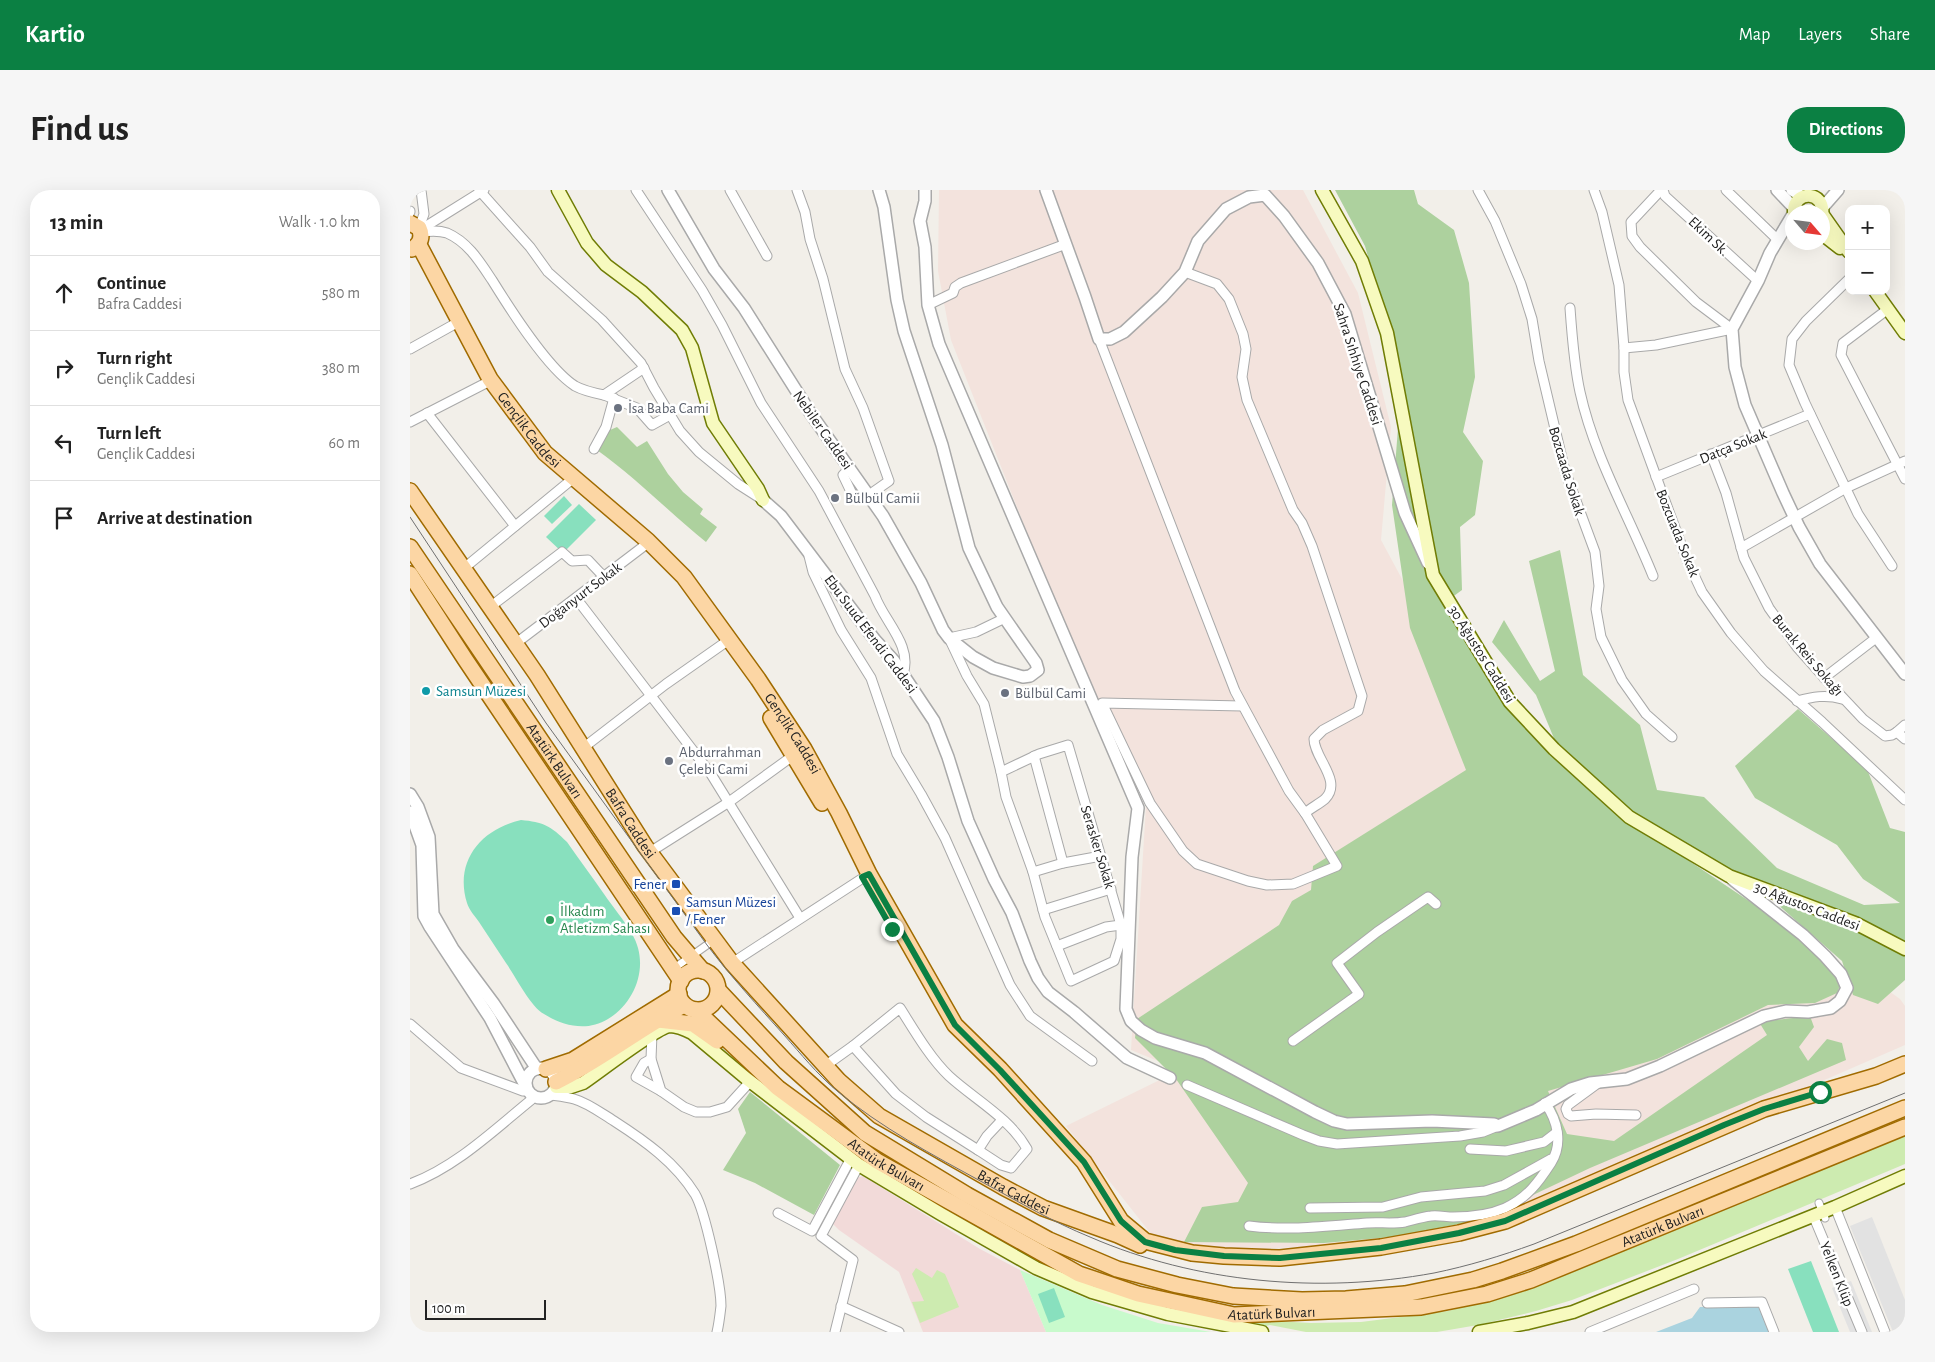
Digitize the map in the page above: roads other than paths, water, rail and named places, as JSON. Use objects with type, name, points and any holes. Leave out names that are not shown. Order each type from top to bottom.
[{"type":"main road","name":"Ebu Suud Efendi Caddesi","points":[[558,190],[587,243],[606,265],[642,292],[682,330],[692,348],[713,423],[758,489],[763,500]]},
{"type":"main road","name":"30 Ağustos Caddesi","points":[[1322,190],[1362,261],[1387,333],[1433,575],[1510,702],[1554,749],[1629,817],[1729,876],[1855,923],[1905,949]]},
{"type":"main road","points":[[1796,205],[1798,199],[1805,193],[1819,198],[1821,205]]},
{"type":"main road","points":[[1830,223],[1847,250]]},
{"type":"main road","name":"Gençlik Caddesi","points":[[416,236],[453,325],[486,383],[540,457],[570,480],[644,546],[685,587],[794,755],[955,1025],[1000,1070],[1084,1162],[1121,1221],[1145,1242],[1192,1253],[1280,1258],[1381,1248],[1459,1233],[1505,1221],[1764,1109],[1876,1076],[1905,1064]]},
{"type":"main road","name":"Gençlik Caddesi","points":[[416,236],[458,322],[490,379],[546,453],[648,542],[684,577],[758,679],[804,748],[839,813],[866,875],[953,1029],[1078,1161],[1099,1195],[1118,1235]]},
{"type":"main road","points":[[1830,240],[1845,251]]},
{"type":"main road","points":[[1878,295],[1905,333]]},
{"type":"main road","name":"Bafra Caddesi","points":[[410,491],[515,644],[650,852],[732,963],[825,1066],[853,1094],[879,1116],[1043,1208],[1118,1235],[1130,1242],[1156,1251],[1222,1263],[1301,1263],[1421,1250],[1505,1228],[1678,1155],[1762,1117],[1872,1081],[1905,1068]]},
{"type":"main road","name":"Atatürk Bulvarı","points":[[410,547],[674,938],[704,971],[715,978],[719,991],[786,1062],[865,1132],[967,1195],[1050,1240],[1117,1269],[1177,1285],[1233,1296],[1302,1300],[1346,1300],[1412,1292],[1454,1284],[1488,1276],[1576,1244],[1905,1108]]},
{"type":"main road","name":"Atatürk Bulvarı","points":[[410,574],[682,992],[778,1088],[877,1161],[1079,1274],[1138,1294],[1234,1315],[1421,1307],[1487,1294],[1531,1280],[1905,1127]]},
{"type":"main road","points":[[555,1088],[576,1072],[657,1020],[682,992],[690,972],[704,971]]},
{"type":"main road","points":[[682,992],[709,1008],[714,1003],[719,991]]},
{"type":"main road","points":[[541,1069],[573,1060],[682,992]]},
{"type":"main road","points":[[657,1020],[693,1024],[778,1088]]},
{"type":"main road","points":[[555,1088],[571,1087],[583,1083],[652,1034],[670,1026],[683,1028],[692,1033],[855,1162],[1036,1268],[1092,1292],[1168,1314],[1262,1332]]},
{"type":"main road","points":[[1479,1332],[1529,1328],[1573,1312],[1835,1207],[1905,1176]]},
{"type":"street","points":[[416,236],[424,214],[421,190]]},
{"type":"street","points":[[636,190],[690,270],[722,324],[761,403],[819,492],[905,654],[906,664],[903,674]]},
{"type":"street","name":"Nebiler Caddesi","points":[[668,190],[714,268],[744,308],[783,371],[869,495],[921,583],[943,630],[949,638],[973,657],[993,668],[1023,677],[1030,676],[1038,670],[1036,663],[1005,618]]},
{"type":"street","points":[[730,190],[766,256]]},
{"type":"street","points":[[797,190],[805,212],[810,239],[823,279],[845,369],[863,408],[889,481],[869,495]]},
{"type":"street","points":[[879,190],[884,207],[897,300],[912,359],[945,454],[951,485],[969,548],[993,598],[1005,618],[976,632],[949,638],[967,676],[984,704],[1006,797],[1033,872],[1043,910],[1056,946],[1106,927],[1122,925]]},
{"type":"street","points":[[925,190],[925,201],[920,221],[925,247],[928,305],[932,322],[948,368],[1138,808],[1132,857],[1126,1009],[1132,1021],[1141,1030],[1155,1038],[1205,1053],[1334,1121],[1347,1124],[1432,1121],[1494,1124],[1498,1126]]},
{"type":"street","points":[[1046,190],[1099,339],[1167,512],[1218,650],[1242,706],[1289,791],[1305,813],[1337,866],[1293,884],[1268,885],[1248,881],[1198,864],[1183,851],[1150,803],[1102,703],[1242,706]]},
{"type":"street","name":"Bozcaada Sokak","points":[[1478,190],[1495,221],[1522,284],[1532,319],[1544,387],[1565,471],[1595,552],[1599,586],[1596,609],[1601,637],[1622,680],[1646,714],[1672,737]]},
{"type":"street","name":"Bozcuada Sokak","points":[[1594,190],[1602,212],[1619,285],[1624,372],[1628,400],[1687,560],[1702,592],[1731,633],[1764,671],[1822,722],[1905,800]]},
{"type":"street","points":[[1662,190],[1632,222],[1632,236],[1640,247],[1696,302],[1732,329]]},
{"type":"street","name":"Ekim Sk.","points":[[1662,190],[1665,196],[1758,281]]},
{"type":"street","points":[[1726,190],[1780,237]]},
{"type":"street","points":[[1777,190],[1789,205]]},
{"type":"street","points":[[1828,205],[1838,190]]},
{"type":"street","points":[[416,236],[482,191],[530,247],[548,272],[620,338],[644,368],[680,431],[698,452],[738,484],[763,500]]},
{"type":"street","name":"Sahra Sıhhiye Caddesi","points":[[1099,339],[1110,339],[1124,332],[1162,297],[1185,272],[1198,241],[1226,209],[1248,197],[1266,193],[1318,263],[1345,314],[1405,513],[1433,575]]},
{"type":"street","points":[[1785,228],[1732,329],[1735,367],[1745,405],[1795,517],[1820,564],[1905,674]]},
{"type":"street","points":[[416,236],[438,231],[449,234],[462,242],[477,256],[544,357],[573,385],[587,392],[614,398],[637,408],[652,425],[670,415]]},
{"type":"street","points":[[1780,237],[1785,233]]},
{"type":"street","points":[[928,305],[953,293],[955,287],[961,283],[1066,244]]},
{"type":"street","points":[[1185,272],[1217,284],[1229,299],[1243,334],[1246,349],[1242,377],[1247,400],[1293,510],[1302,523],[1312,546],[1362,696],[1358,712],[1322,730],[1314,739],[1314,746],[1331,779],[1331,786],[1326,798],[1305,813]]},
{"type":"street","points":[[1845,283],[1806,321],[1792,339],[1789,365],[1810,414],[1858,514],[1892,566]]},
{"type":"street","points":[[1570,308],[1579,390],[1591,430],[1608,474],[1653,576]]},
{"type":"street","points":[[1888,310],[1843,344],[1841,355],[1901,463],[1905,479]]},
{"type":"street","points":[[410,349],[453,325]]},
{"type":"street","points":[[1624,348],[1656,345],[1732,329]]},
{"type":"street","points":[[604,395],[644,368]]},
{"type":"street","points":[[410,422],[486,383]]},
{"type":"street","points":[[594,449],[606,427],[614,398]]},
{"type":"street","points":[[427,413],[515,526]]},
{"type":"street","name":"Datça Sokak","points":[[1656,477],[1810,414]]},
{"type":"street","name":"Burak Reis Sokağı","points":[[1711,454],[1726,493],[1741,548],[1751,573],[1769,608],[1797,647],[1824,678],[1878,732],[1885,736],[1897,732]]},
{"type":"street","points":[[1741,548],[1846,488],[1901,463]]},
{"type":"street","points":[[850,468],[843,475],[853,496]]},
{"type":"street","points":[[463,569],[570,480]]},
{"type":"street","name":"Ebu Suud Efendi Caddesi","points":[[763,500],[781,516],[875,640],[894,661],[934,720],[968,821],[981,852],[1012,914],[1038,978],[1048,992],[1127,1058],[1170,1078]]},
{"type":"street","name":"Doğanyurt Sokak","points":[[515,644],[644,546]]},
{"type":"street","points":[[490,608],[562,552],[572,561],[588,560],[604,576]]},
{"type":"street","points":[[809,553],[813,572],[841,630],[871,678],[896,754],[945,838],[1010,985],[1030,1016],[1092,1061]]},
{"type":"street","points":[[576,598],[712,774],[800,918]]},
{"type":"street","points":[[1824,678],[1876,638]]},
{"type":"street","points":[[583,748],[723,644]]},
{"type":"street","points":[[1796,701],[1832,696],[1845,700]]},
{"type":"street","points":[[1905,725],[1897,732],[1905,739]]},
{"type":"street","name":"Serasker Sokak","points":[[1034,756],[1068,745],[1122,925],[1122,939],[1114,961],[1071,981],[1056,946]]},
{"type":"street","points":[[650,852],[729,802],[794,755]]},
{"type":"street","points":[[1001,772],[1034,756],[1063,863]]},
{"type":"street","points":[[410,794],[418,807],[429,837],[433,914],[453,949],[541,1069],[553,1074],[555,1088]]},
{"type":"street","points":[[410,812],[422,845],[424,916],[490,1018],[531,1100],[454,1161],[425,1178],[410,1184]]},
{"type":"street","points":[[1033,872],[1063,863],[1101,856]]},
{"type":"street","points":[[732,963],[866,875]]},
{"type":"street","points":[[1187,1085],[1319,1141],[1337,1144],[1460,1136],[1483,1132],[1536,1110],[1571,1089],[1627,1078],[1660,1066],[1764,1016],[1786,1011],[1808,1012],[1831,1008],[1840,1001],[1848,988],[1841,974],[1803,935],[1729,876]]},
{"type":"street","points":[[1043,910],[1111,889]]},
{"type":"street","points":[[1293,1041],[1359,994],[1337,963],[1376,932],[1428,897],[1436,904]]},
{"type":"street","points":[[682,992],[691,957],[714,940]]},
{"type":"street","points":[[825,1066],[900,1008],[920,1040],[948,1075],[1020,1136],[1026,1149],[1011,1168],[1001,1165],[926,1117],[896,1094],[853,1046]]},
{"type":"street","points":[[410,1024],[461,1068],[523,1091],[528,1091],[541,1099],[555,1088]]},
{"type":"street","points":[[652,1034],[650,1058],[661,1091]]},
{"type":"street","points":[[650,1058],[644,1063],[636,1077],[696,1112],[710,1112],[727,1107],[748,1085],[748,1079]]},
{"type":"street","points":[[528,1091],[529,1074],[541,1069]]},
{"type":"street","points":[[1598,1083],[1568,1105],[1566,1109],[1568,1114],[1571,1116],[1596,1114],[1636,1115]]},
{"type":"street","points":[[555,1088],[593,1107],[632,1132],[664,1157],[678,1171],[696,1196],[717,1273],[721,1305],[717,1332]]},
{"type":"street","points":[[1249,1226],[1264,1228],[1324,1228],[1368,1222],[1403,1222],[1430,1216],[1455,1217],[1490,1214],[1505,1208],[1528,1195],[1555,1156],[1558,1144],[1557,1132],[1552,1113],[1545,1104]]},
{"type":"street","points":[[978,1150],[987,1136],[1002,1120]]},
{"type":"street","points":[[1470,1149],[1506,1151],[1544,1142],[1557,1132]]},
{"type":"street","points":[[1310,1208],[1383,1207],[1421,1198],[1485,1191],[1504,1185],[1542,1166],[1555,1156]]},
{"type":"street","points":[[812,1231],[855,1162]]},
{"type":"street","points":[[821,1236],[855,1162]]},
{"type":"street","points":[[1835,1207],[1885,1332]]},
{"type":"street","name":"Yelken Klüp","points":[[1820,1212],[1862,1332]]},
{"type":"street","points":[[778,1213],[821,1236],[853,1260],[834,1332]]},
{"type":"street","points":[[1590,1332],[1694,1289]]},
{"type":"street","points":[[1707,1303],[1762,1302],[1774,1332]]},
{"type":"street","points":[[841,1306],[899,1332]]},
{"type":"water","points":[[1759,1305],[1770,1332],[1656,1332],[1692,1318],[1700,1307]]},
{"type":"tram line","points":[[410,517],[546,723],[707,945],[816,1071],[829,1084],[871,1117],[946,1162],[1036,1212],[1090,1237],[1131,1253],[1172,1265],[1215,1274],[1303,1283],[1347,1283],[1434,1273],[1509,1253],[1534,1244],[1905,1093]]},
{"type":"place","name":"İsa Baba Cami","points":[[618,408]]},
{"type":"place","name":"Bülbül Camii","points":[[835,498]]},
{"type":"place","name":"Samsun Müzesi","points":[[426,691]]},
{"type":"place","name":"Bülbül Cami","points":[[1005,693]]},
{"type":"place","name":"Abdurrahman Çelebi Cami","points":[[669,761]]},
{"type":"place","name":"Fener","points":[[676,884]]},
{"type":"place","name":"Samsun Müzesi / Fener","points":[[676,911]]},
{"type":"place","name":"İlkadım Atletizm Sahası","points":[[550,920]]}]
